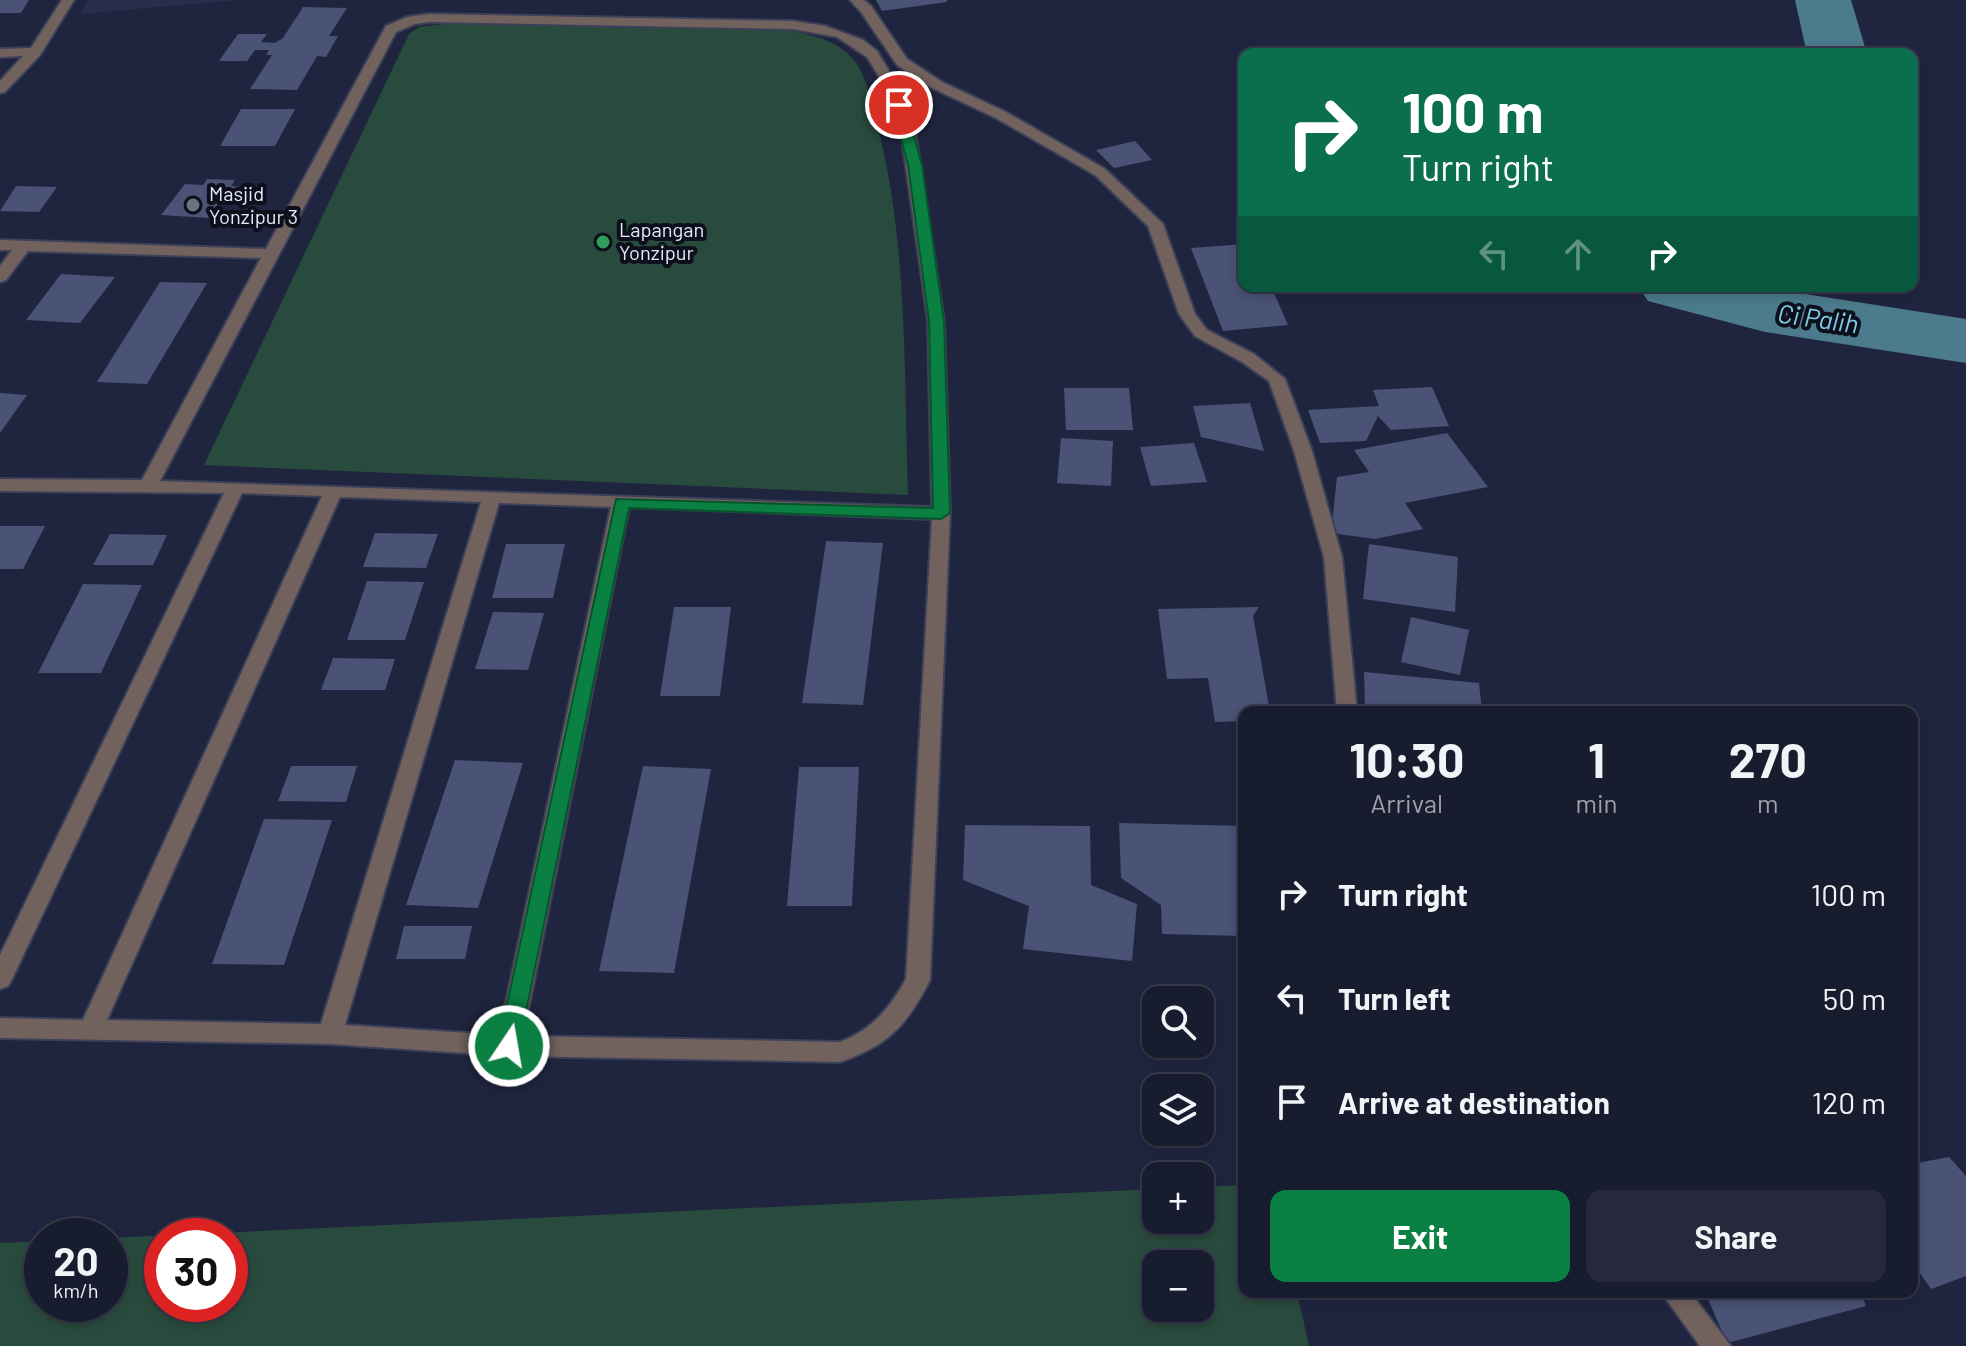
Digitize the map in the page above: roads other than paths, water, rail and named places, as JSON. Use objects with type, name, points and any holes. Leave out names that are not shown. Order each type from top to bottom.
[{"type":"street","points":[[0,89],[35,52],[68,0]]},
{"type":"street","points":[[856,0],[866,9],[902,62],[937,85],[1001,115],[1100,172],[1155,224],[1187,314],[1201,333],[1248,358],[1277,379],[1303,451],[1333,557],[1346,706]]},
{"type":"street","points":[[0,1028],[330,1034],[509,1046],[840,1052],[864,1044],[889,1027],[918,980],[941,513],[936,321],[915,165],[899,105],[874,55],[858,40],[839,32],[793,25],[444,18],[412,20],[398,25],[387,34],[274,254],[148,486]]},
{"type":"street","points":[[0,53],[35,52]]},
{"type":"street","points":[[0,245],[274,254]]},
{"type":"street","points":[[0,277],[24,245]]},
{"type":"street","points":[[0,485],[236,487],[941,513]]},
{"type":"street","points":[[0,979],[236,487]]},
{"type":"street","points":[[91,1029],[333,491]]},
{"type":"street","points":[[330,1034],[492,497]]},
{"type":"street","points":[[509,1046],[621,502]]},
{"type":"street","points":[[1679,1298],[1717,1346]]},
{"type":"waterway","name":"Ci Palih","points":[[1823,0],[1835,48]]},
{"type":"waterway","name":"Ci Palih","points":[[1695,292],[1765,311],[1966,341]]},
{"type":"place","name":"Masjid Yonzipur 3","points":[[193,205]]},
{"type":"place","name":"Lapangan Yonzipur","points":[[603,242]]}]
